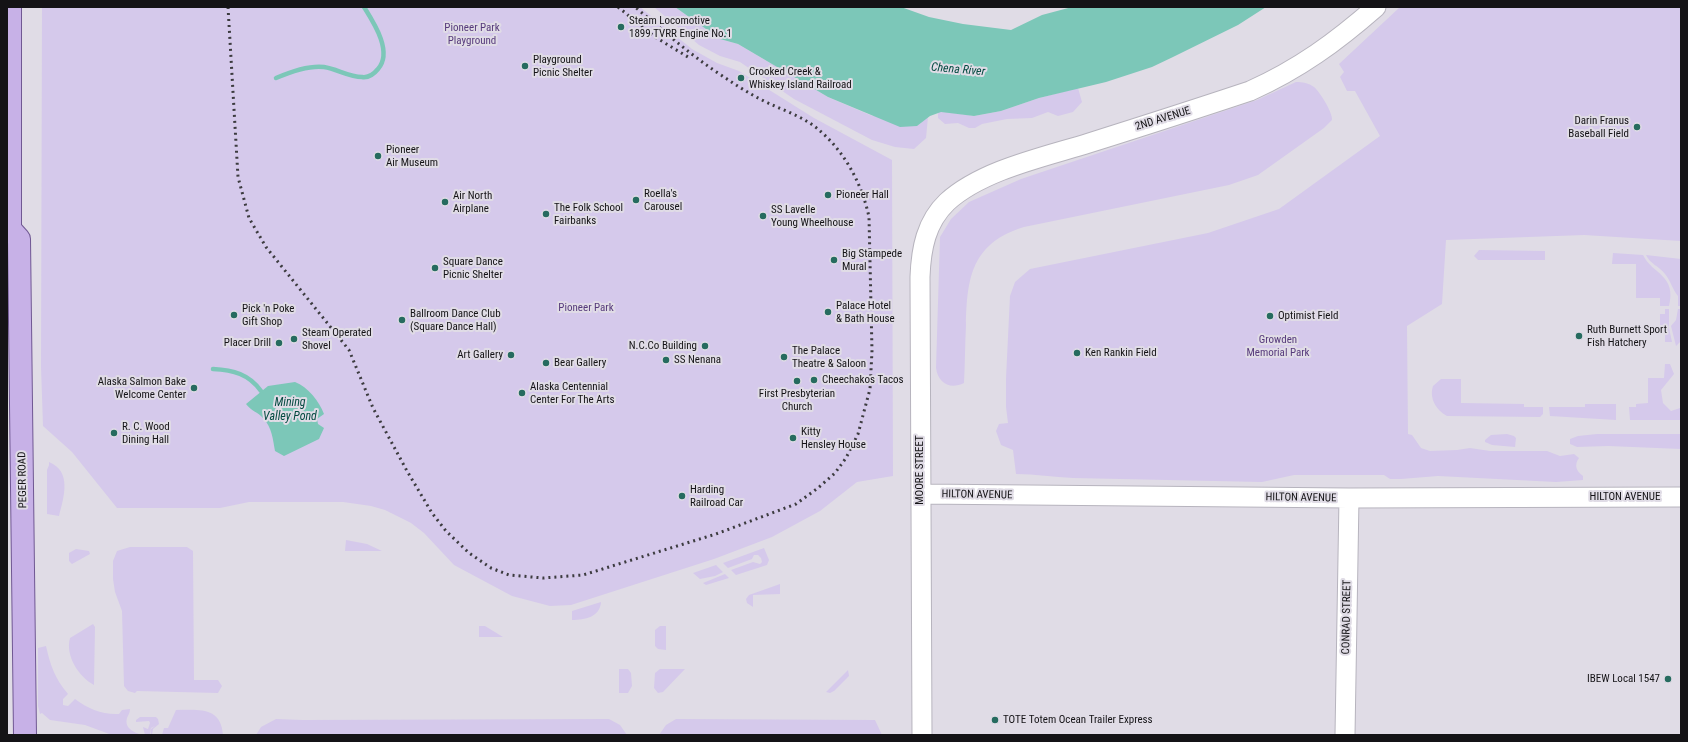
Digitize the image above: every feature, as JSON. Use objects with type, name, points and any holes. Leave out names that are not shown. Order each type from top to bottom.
[{"type":"main road","name":"PEGER ROAD","points":[[10,7],[8,230],[19,239],[25,735]]},
{"type":"street","name":"2ND AVENUE","points":[[940,210],[963,190],[1005,170],[1244,94],[1308,61],[1376,7]]},
{"type":"street","name":"MOORE STREET","points":[[922,735],[921,256],[926,234],[940,210]]},
{"type":"street","name":"HILTON AVENUE","points":[[921,494],[1348,498],[1681,497]]},
{"type":"street","name":"CONRAD STREET","points":[[1345,735],[1348,498]]},
{"type":"green space","name":"Pioneer Park","points":[[42,7],[640,7],[692,49],[717,63],[739,71],[814,118],[892,160],[893,476],[857,482],[820,511],[772,537],[714,559],[571,605],[550,606],[512,596],[454,565],[424,533],[411,523],[385,510],[371,506],[343,502],[249,502],[220,508],[117,508],[72,452],[43,426],[41,367]]},
{"type":"green space","points":[[654,7],[675,7],[720,39],[738,44],[828,97],[870,115],[917,126],[928,117],[926,138],[914,149],[895,147],[872,140],[794,99],[740,62],[720,56],[699,45]]},
{"type":"green space","name":"Growden Memorial Park","points":[[1400,7],[1681,7],[1681,241],[1584,235],[1446,240],[1442,304],[1407,326],[1408,434],[1412,435],[1421,448],[1430,451],[1470,448],[1490,451],[1547,451],[1560,456],[1574,454],[1579,458],[1576,468],[1583,476],[1583,480],[1556,482],[1438,476],[1390,479],[1384,475],[1294,475],[1262,482],[1073,478],[1016,474],[1013,450],[1001,445],[996,431],[999,424],[1008,423],[1006,407],[1006,378],[1010,296],[1015,282],[1030,269],[1208,233],[1279,209],[1380,136],[1355,91],[1347,91],[1340,77],[1344,72],[1339,64]]},
{"type":"green space","points":[[1296,82],[1308,84],[1317,90],[1328,108],[1332,120],[1324,128],[1258,175],[1229,185],[1024,227],[993,242],[983,252],[971,277],[968,292],[964,383],[954,386],[946,384],[939,378],[936,368],[940,237],[951,219],[969,202],[1021,179],[1257,100]]},
{"type":"green space","points":[[1078,88],[1082,102],[1073,112],[1058,116],[1048,112],[1032,118],[1007,119],[982,124],[975,128],[969,128],[958,123],[945,124],[938,118],[938,113],[941,111],[974,116],[1001,111],[1039,98]]},
{"type":"green space","points":[[1479,250],[1545,251],[1545,260],[1478,260],[1474,256]]},
{"type":"green space","points":[[1613,253],[1643,255],[1652,267],[1667,281],[1671,296],[1669,306],[1660,306],[1660,298],[1636,298],[1636,264],[1612,264]]},
{"type":"green space","points":[[1646,255],[1681,259],[1681,306],[1678,306],[1678,296],[1663,271],[1650,261]]},
{"type":"green space","points":[[1665,309],[1669,309],[1669,328],[1672,342],[1665,342],[1665,329],[1660,328],[1660,314],[1665,314]]},
{"type":"green space","points":[[1678,309],[1681,309],[1681,341],[1676,346],[1671,326],[1676,320]]},
{"type":"green space","points":[[1665,364],[1670,364],[1674,374],[1661,390],[1663,403],[1671,411],[1680,408],[1681,420],[1630,420],[1629,407],[1636,407],[1636,404],[1648,403],[1648,378],[1664,378]]},
{"type":"green space","points":[[1441,379],[1461,379],[1461,403],[1524,404],[1524,407],[1543,407],[1543,414],[1540,417],[1447,416],[1434,403],[1432,395],[1433,386]]},
{"type":"green space","points":[[1585,404],[1616,404],[1616,420],[1550,416],[1549,407],[1585,407]]},
{"type":"green space","points":[[1507,434],[1516,438],[1515,447],[1492,445],[1485,442],[1485,440],[1491,435]]},
{"type":"green space","points":[[1597,434],[1681,434],[1681,449],[1608,446],[1577,447],[1570,444],[1570,439],[1578,436]]},
{"type":"green space","points":[[49,462],[56,466],[64,478],[63,501],[59,516],[47,514],[47,470]]},
{"type":"green space","points":[[346,540],[367,544],[382,551],[345,551]]},
{"type":"green space","points":[[130,547],[187,547],[193,551],[194,680],[218,680],[222,686],[218,693],[137,691],[135,693],[128,691],[124,686],[122,611],[115,592],[113,561],[117,551]]},
{"type":"green space","points":[[764,548],[769,560],[767,565],[736,575],[731,570],[753,562],[760,564],[762,562],[761,558],[758,555],[754,555],[752,559],[728,568],[723,563]]},
{"type":"green space","points":[[76,549],[89,551],[90,554],[72,564],[69,561],[69,553]]},
{"type":"green space","points":[[716,565],[723,572],[715,576],[700,579],[693,573]]},
{"type":"green space","points":[[725,574],[729,578],[706,585],[703,583]]},
{"type":"green space","points":[[780,584],[780,594],[753,595],[753,607],[747,603],[746,599],[749,595]]},
{"type":"green space","points":[[601,602],[598,611],[591,617],[572,620],[572,611]]},
{"type":"green space","points":[[93,624],[95,627],[94,685],[83,677],[74,665],[71,659],[69,645],[70,638]]},
{"type":"green space","points":[[479,626],[485,626],[503,637],[479,637]]},
{"type":"green space","points":[[660,626],[666,626],[666,650],[658,649],[655,646],[655,630]]},
{"type":"green space","points":[[46,646],[54,671],[68,694],[63,699],[63,705],[68,706],[75,699],[85,706],[101,712],[119,714],[122,710],[130,709],[126,722],[127,725],[131,730],[141,735],[112,735],[85,725],[50,720],[42,713],[40,714],[38,706],[38,648]]},
{"type":"green space","points":[[619,669],[628,669],[631,673],[632,686],[628,693],[619,693]]},
{"type":"green space","points":[[660,669],[685,669],[663,692],[658,693],[654,688],[655,673]]},
{"type":"green space","points":[[848,670],[849,676],[834,691],[830,693],[826,692]]},
{"type":"green space","points":[[176,710],[200,710],[213,714],[218,719],[223,735],[162,735],[164,728],[168,728]]},
{"type":"green space","points":[[140,717],[156,717],[158,719],[159,724],[153,729],[152,735],[151,729],[155,726],[151,728],[150,735],[145,735],[143,727],[148,729],[150,723],[149,721],[136,722],[136,720]]},
{"type":"green space","points":[[276,719],[609,719],[620,725],[627,735],[256,735],[261,727]]},
{"type":"green space","points":[[676,719],[875,720],[882,735],[659,735],[666,725]]},
{"type":"water","name":"Chena River","points":[[675,7],[901,7],[929,17],[963,24],[1011,30],[1042,15],[1072,7],[1266,7],[1238,25],[1152,67],[1106,82],[1039,98],[1001,111],[974,116],[941,112],[930,116],[917,126],[900,127],[828,97],[738,44],[720,39]]},
{"type":"water","name":"Mining Valley Pond","points":[[295,382],[309,391],[319,404],[324,414],[317,419],[318,424],[324,428],[319,439],[284,456],[275,451],[272,434],[266,422],[246,404],[268,386]]},
{"type":"waterway","points":[[276,78],[287,73],[312,67],[329,68],[357,77],[367,77],[373,74],[382,62],[384,54],[383,46],[377,29],[364,7]]},
{"type":"waterway","points":[[213,369],[227,370],[240,374],[256,385],[261,391]]},
{"type":"railway","points":[[228,7],[238,177],[249,218],[266,247],[349,350],[373,408],[407,471],[432,513],[446,531],[469,553],[491,568],[509,575],[543,578],[583,575],[716,534],[796,504],[835,473],[846,458],[858,434],[870,389],[872,351],[869,217],[862,193],[851,169],[837,148],[813,125],[756,97],[727,79],[687,51],[635,7]]},
{"type":"railway","points":[[618,7],[655,37],[688,57]]},
{"type":"place","name":"Steam Locomotive 1899 TVRR Engine No.1","points":[[621,27]]},
{"type":"place","name":"Playground Picnic Shelter","points":[[525,66]]},
{"type":"place","name":"Crooked Creek & Whiskey Island Railroad","points":[[741,78]]},
{"type":"place","name":"Darin Franus Baseball Field","points":[[1637,127]]},
{"type":"place","name":"Pioneer Air Museum","points":[[378,156]]},
{"type":"place","name":"Pioneer Hall","points":[[828,195]]},
{"type":"place","name":"Roella's Carousel","points":[[636,200]]},
{"type":"place","name":"Air North Airplane","points":[[445,202]]},
{"type":"place","name":"The Folk School Fairbanks","points":[[546,214]]},
{"type":"place","name":"SS Lavelle Young Wheelhouse","points":[[763,216]]},
{"type":"place","name":"Big Stampede Mural","points":[[834,260]]},
{"type":"place","name":"Square Dance Picnic Shelter","points":[[435,268]]},
{"type":"place","name":"Palace Hotel & Bath House","points":[[828,312]]},
{"type":"place","name":"Pick 'n Poke Gift Shop","points":[[234,315]]},
{"type":"place","name":"Optimist Field","points":[[1270,316]]},
{"type":"place","name":"Ballroom Dance Club (Square Dance Hall)","points":[[402,320]]},
{"type":"place","name":"Ruth Burnett Sport Fish Hatchery","points":[[1579,336]]},
{"type":"place","name":"Steam Operated Shovel","points":[[294,339]]},
{"type":"place","name":"Placer Drill","points":[[279,343]]},
{"type":"place","name":"N.C.Co Building","points":[[705,346]]},
{"type":"place","name":"Ken Rankin Field","points":[[1077,353]]},
{"type":"place","name":"Art Gallery","points":[[511,355]]},
{"type":"place","name":"The Palace Theatre & Saloon","points":[[784,357]]},
{"type":"place","name":"SS Nenana","points":[[666,360]]},
{"type":"place","name":"Bear Gallery","points":[[546,363]]},
{"type":"place","name":"Cheechakos Tacos","points":[[814,380]]},
{"type":"place","name":"First Presbyterian Church","points":[[797,381]]},
{"type":"place","name":"Alaska Salmon Bake Welcome Center","points":[[194,388]]},
{"type":"place","name":"Alaska Centennial Center For The Arts","points":[[522,393]]},
{"type":"place","name":"R. C. Wood Dining Hall","points":[[114,433]]},
{"type":"place","name":"Kitty Hensley House","points":[[793,438]]},
{"type":"place","name":"Harding Railroad Car","points":[[682,496]]},
{"type":"place","name":"IBEW Local 1547","points":[[1668,679]]},
{"type":"place","name":"TOTE Totem Ocean Trailer Express","points":[[995,720]]},
{"type":"park label","name":"Pioneer Park Playground","points":[[472,34]]}]
